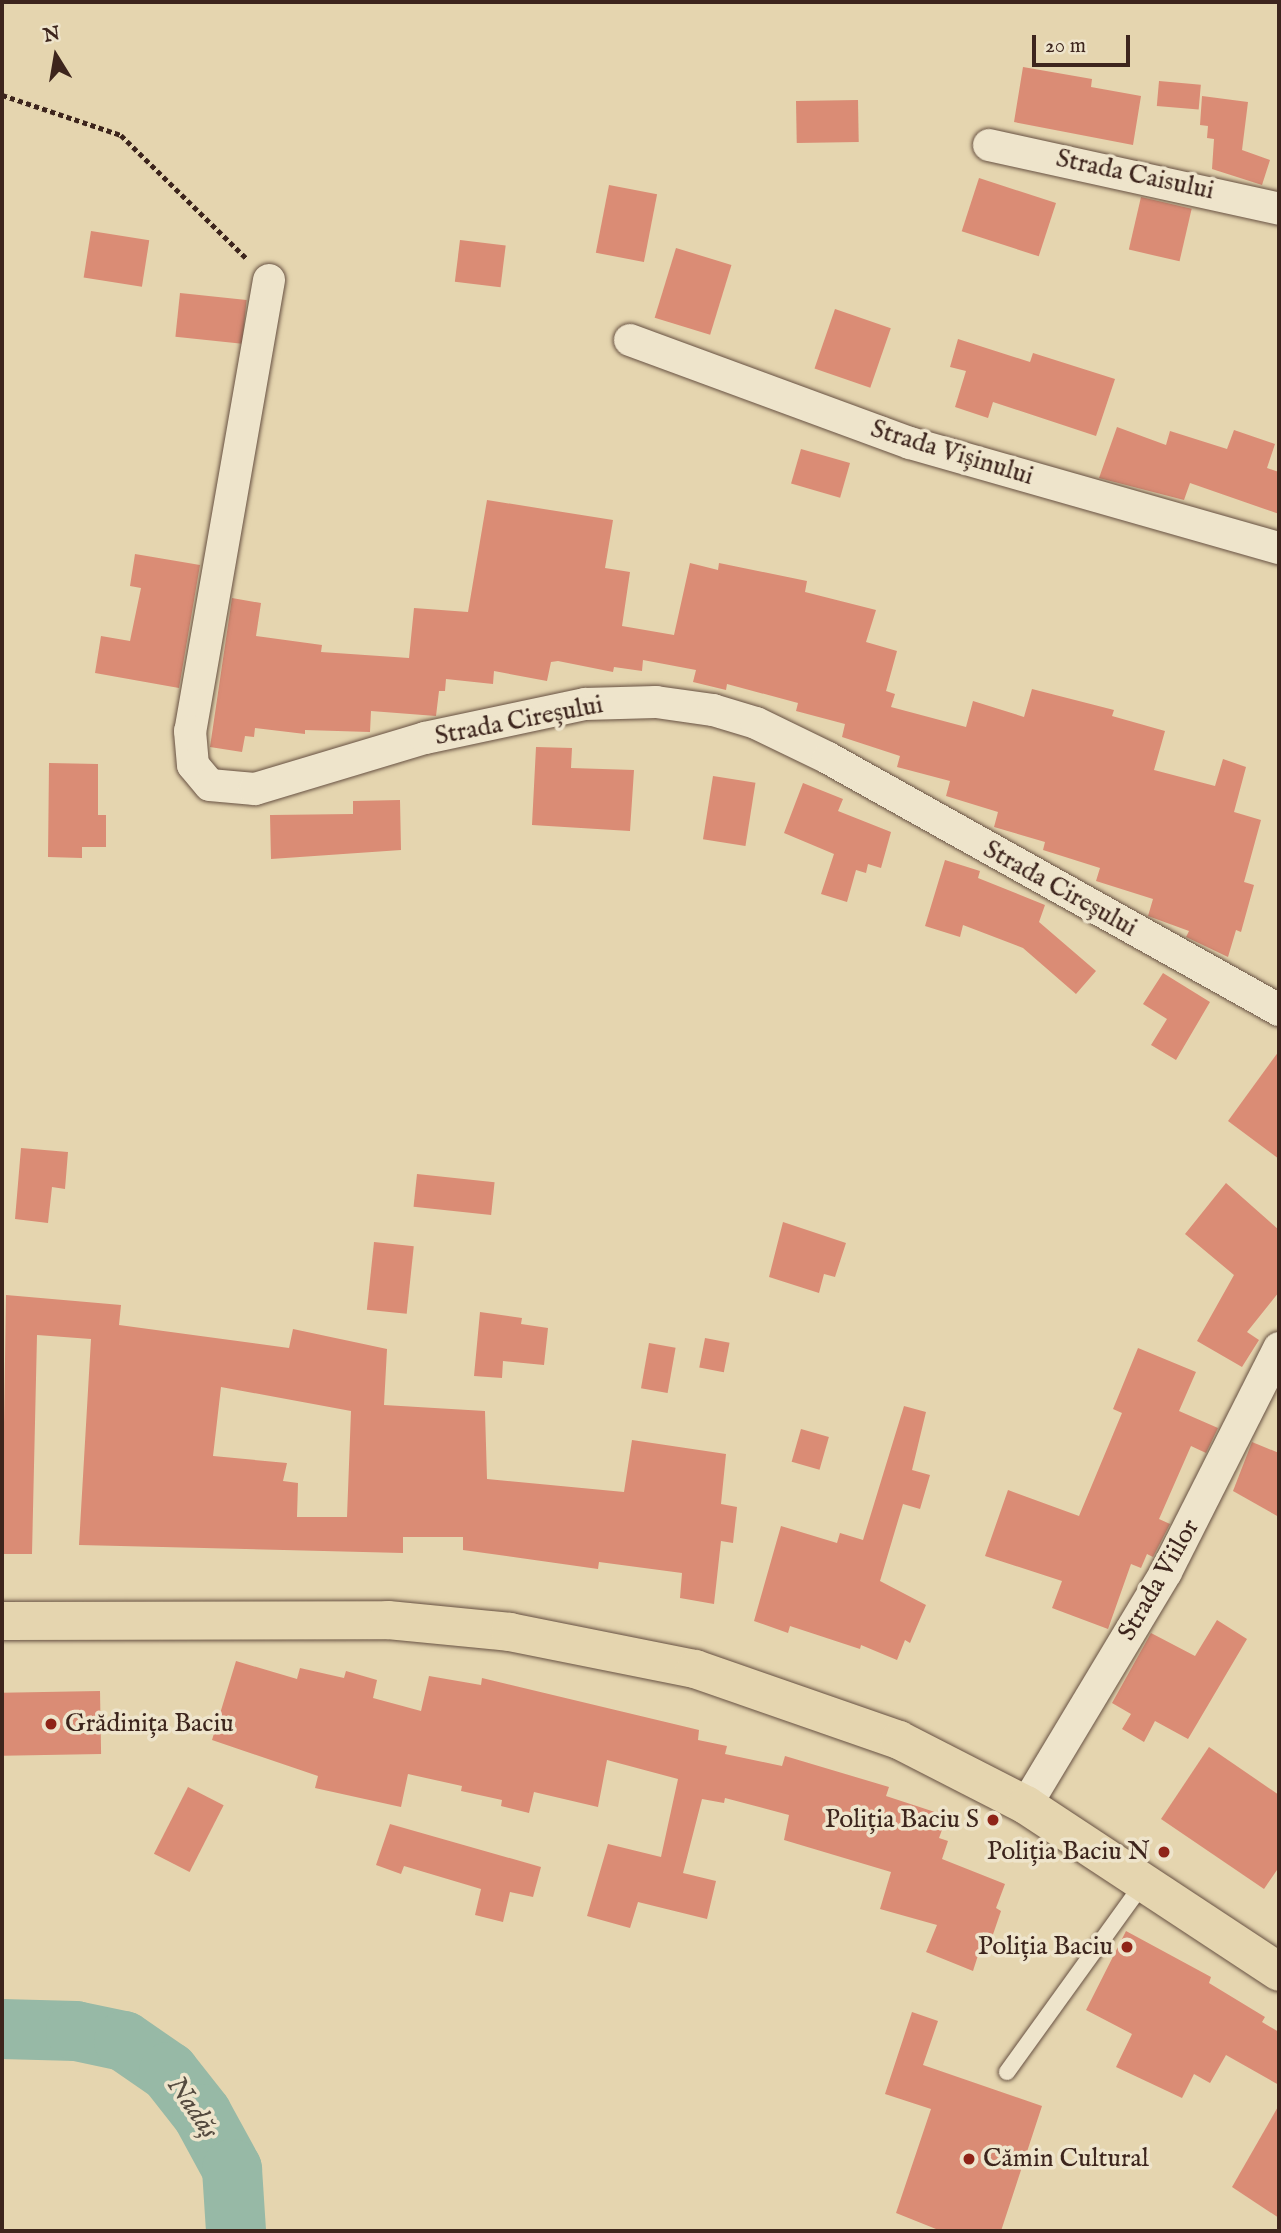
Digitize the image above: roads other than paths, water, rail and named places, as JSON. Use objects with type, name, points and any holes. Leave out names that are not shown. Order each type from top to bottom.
[{"type":"main road","points":[[2,1621],[388,1620],[572,1643],[695,1669],[776,1694],[899,1740],[1026,1805],[1279,1972]]},
{"type":"street","name":"Strada Caisului","points":[[989,145],[1279,209]]},
{"type":"street","name":"Strada Cireșului","points":[[269,280],[190,731],[193,765],[210,785],[254,789],[425,738],[585,704],[656,702],[713,710],[756,723],[828,758],[1279,1010]]},
{"type":"street","name":"Strada Vișinului","points":[[630,340],[910,443],[1279,548]]},
{"type":"street","name":"Strada Viilor","points":[[1026,1805],[1166,1572],[1279,1348]]},
{"type":"lane","points":[[1007,2072],[1144,1882]]},
{"type":"waterway","name":"Nadăș","points":[[2,2029],[76,2031],[124,2041],[169,2072],[202,2114],[232,2169],[236,2231]]},
{"type":"place","name":"Grădinița Baciu","points":[[51,1724]]},
{"type":"place","name":"Poliția Baciu S","points":[[993,1820]]},
{"type":"place","name":"Poliția Baciu N","points":[[1164,1852]]},
{"type":"place","name":"Poliția Baciu","points":[[1127,1947]]},
{"type":"place","name":"Cămin Cultural","points":[[969,2159]]}]
